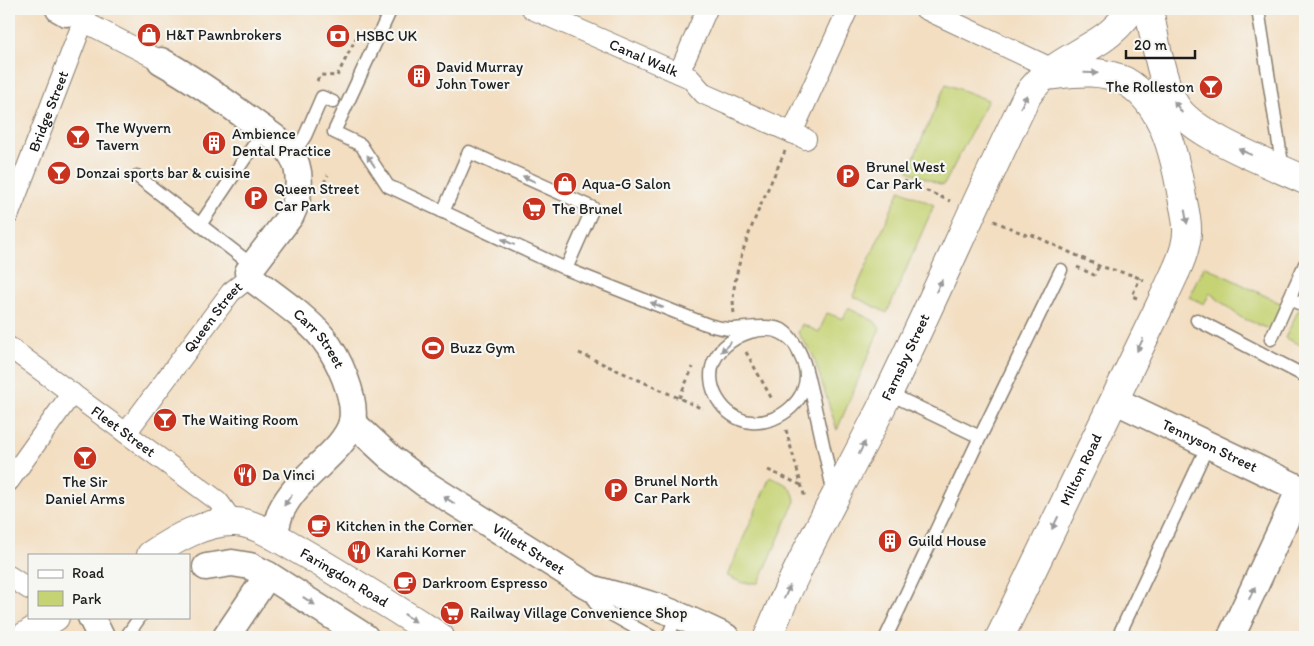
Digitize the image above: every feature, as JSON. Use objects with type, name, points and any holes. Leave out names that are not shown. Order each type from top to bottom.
[{"type":"street","name":"Canal Walk","points":[[532,9],[690,78],[704,94],[799,136],[848,9]]},
{"type":"street","points":[[679,73],[707,9]]},
{"type":"street","points":[[925,9],[1048,73],[1097,73],[1116,77],[1126,82],[1144,97],[1158,116],[1177,169]]},
{"type":"street","name":"Farnsby Street","points":[[768,637],[787,591],[834,496],[857,458],[1027,96],[1048,73],[1110,34],[1132,9]]},
{"type":"street","points":[[1149,9],[1161,65],[1176,106],[1185,117],[1215,138],[1294,175]]},
{"type":"street","name":"Queen Street","points":[[74,13],[225,94],[264,130],[286,146],[296,163],[298,179],[298,196],[291,215],[251,271],[231,292],[126,433]]},
{"type":"street","name":"Bridge Street","points":[[9,214],[74,13]]},
{"type":"street","points":[[1177,169],[1188,148],[1198,142],[1215,138]]},
{"type":"street","name":"Milton Road","points":[[1000,637],[1114,400],[1155,292],[1176,272],[1187,241],[1188,227],[1177,169]]},
{"type":"street","name":"Carr Street","points":[[251,271],[323,338],[347,384],[352,405],[352,422]]},
{"type":"street","name":"Fleet Street","points":[[9,347],[218,501],[239,523]]},
{"type":"street","points":[[9,481],[72,392]]},
{"type":"street","name":"Tennyson Street","points":[[1114,400],[1303,490]]},
{"type":"street","points":[[274,536],[281,510],[289,498],[337,447],[348,433],[352,422]]},
{"type":"street","name":"Villett Street","points":[[352,422],[401,467],[424,483],[592,588],[650,604],[672,626],[726,637]]},
{"type":"street","points":[[1231,637],[1303,490]]},
{"type":"street","points":[[153,554],[194,531],[220,523],[239,523]]},
{"type":"street","name":"Faringdon Road","points":[[239,523],[274,536],[354,582],[440,637]]},
{"type":"street","points":[[206,567],[232,563],[250,566],[268,575],[365,637]]},
{"type":"street","points":[[226,637],[268,575]]},
{"type":"street","points":[[9,576],[28,589]]},
{"type":"street","points":[[24,637],[53,618]]},
{"type":"street","points":[[91,618],[101,637]]},
{"type":"lane","points":[[391,9],[334,132],[361,145],[388,186],[566,269],[702,323],[726,329],[767,327],[781,330],[792,338],[796,346],[799,353],[802,361],[806,369],[805,376],[805,382],[802,393],[796,402],[784,413],[765,422],[750,422],[734,417],[720,405],[713,389],[712,371],[715,360],[728,343],[759,329],[779,332],[792,341],[796,348],[801,354],[803,364],[806,373],[813,399],[834,496]]},
{"type":"lane","points":[[1258,9],[1294,175]]},
{"type":"lane","points":[[292,156],[305,136],[322,97],[332,102]]},
{"type":"lane","points":[[200,225],[235,181],[264,130]]},
{"type":"lane","points":[[442,212],[469,152],[593,208],[566,269]]},
{"type":"lane","points":[[137,176],[200,225],[251,271]]},
{"type":"lane","points":[[1271,339],[1305,264]]},
{"type":"lane","points":[[886,637],[980,437],[1067,268]]},
{"type":"lane","points":[[1290,299],[1305,306]]},
{"type":"lane","points":[[1197,320],[1305,376]]},
{"type":"lane","points":[[888,393],[980,437]]},
{"type":"lane","points":[[1118,637],[1208,446]]},
{"type":"lane","points":[[592,588],[595,603],[600,608],[652,637]]},
{"type":"lane","points":[[126,637],[139,618]]},
{"type":"path","points":[[334,85],[358,34]]},
{"type":"path","points":[[316,84],[320,75],[338,76]]},
{"type":"path","points":[[904,181],[1024,234],[1036,236],[1099,266],[1140,278],[1155,292]]},
{"type":"path","points":[[1067,268],[1094,275],[1099,266]]},
{"type":"path","points":[[1132,296],[1140,278]]},
{"type":"path","points":[[579,353],[706,410]]},
{"type":"path","points":[[768,470],[802,485]]},
{"type":"green space","points":[[946,84],[988,100],[945,183],[942,185],[908,171]]},
{"type":"green space","points":[[900,190],[934,205],[887,313],[853,296]]},
{"type":"green space","points":[[1204,266],[1282,304],[1271,330],[1240,317],[1210,293],[1204,304],[1189,297]]},
{"type":"green space","points":[[848,308],[874,321],[880,328],[837,430],[813,355],[798,333],[802,324],[819,332],[827,313],[843,319]]},
{"type":"green space","points":[[1299,309],[1305,319],[1305,347],[1285,338]]},
{"type":"green space","points":[[770,477],[790,488],[795,501],[759,583],[743,583],[727,576]]},
{"type":"place","name":"H&T Pawnbrokers","points":[[149,35]]},
{"type":"place","name":"HSBC UK","points":[[338,36]]},
{"type":"place","name":"David Murray John Tower","points":[[419,76]]},
{"type":"place","name":"The Rolleston","points":[[1211,87]]},
{"type":"place","name":"The Wyvern Tavern","points":[[78,137]]},
{"type":"place","name":"Ambience Dental Practice","points":[[214,143]]},
{"type":"place","name":"Donzai sports bar & cuisine","points":[[59,173]]},
{"type":"place","name":"Brunel West Car Park","points":[[848,176]]},
{"type":"place","name":"Aqua-G Salon","points":[[565,184]]},
{"type":"place","name":"Queen Street Car Park","points":[[256,198]]},
{"type":"place","name":"The Brunel","points":[[534,209]]},
{"type":"place","name":"Buzz Gym","points":[[433,348]]},
{"type":"place","name":"The Waiting Room","points":[[165,420]]},
{"type":"place","name":"The Sir Daniel Arms","points":[[85,458]]},
{"type":"place","name":"Da Vinci","points":[[245,475]]},
{"type":"place","name":"Brunel North Car Park","points":[[616,490]]},
{"type":"place","name":"Kitchen in the Corner","points":[[319,526]]},
{"type":"place","name":"Guild House","points":[[890,541]]},
{"type":"place","name":"Karahi Korner","points":[[359,552]]},
{"type":"place","name":"Darkroom Espresso","points":[[405,583]]},
{"type":"place","name":"Railway Village Convenience Shop","points":[[452,613]]}]
